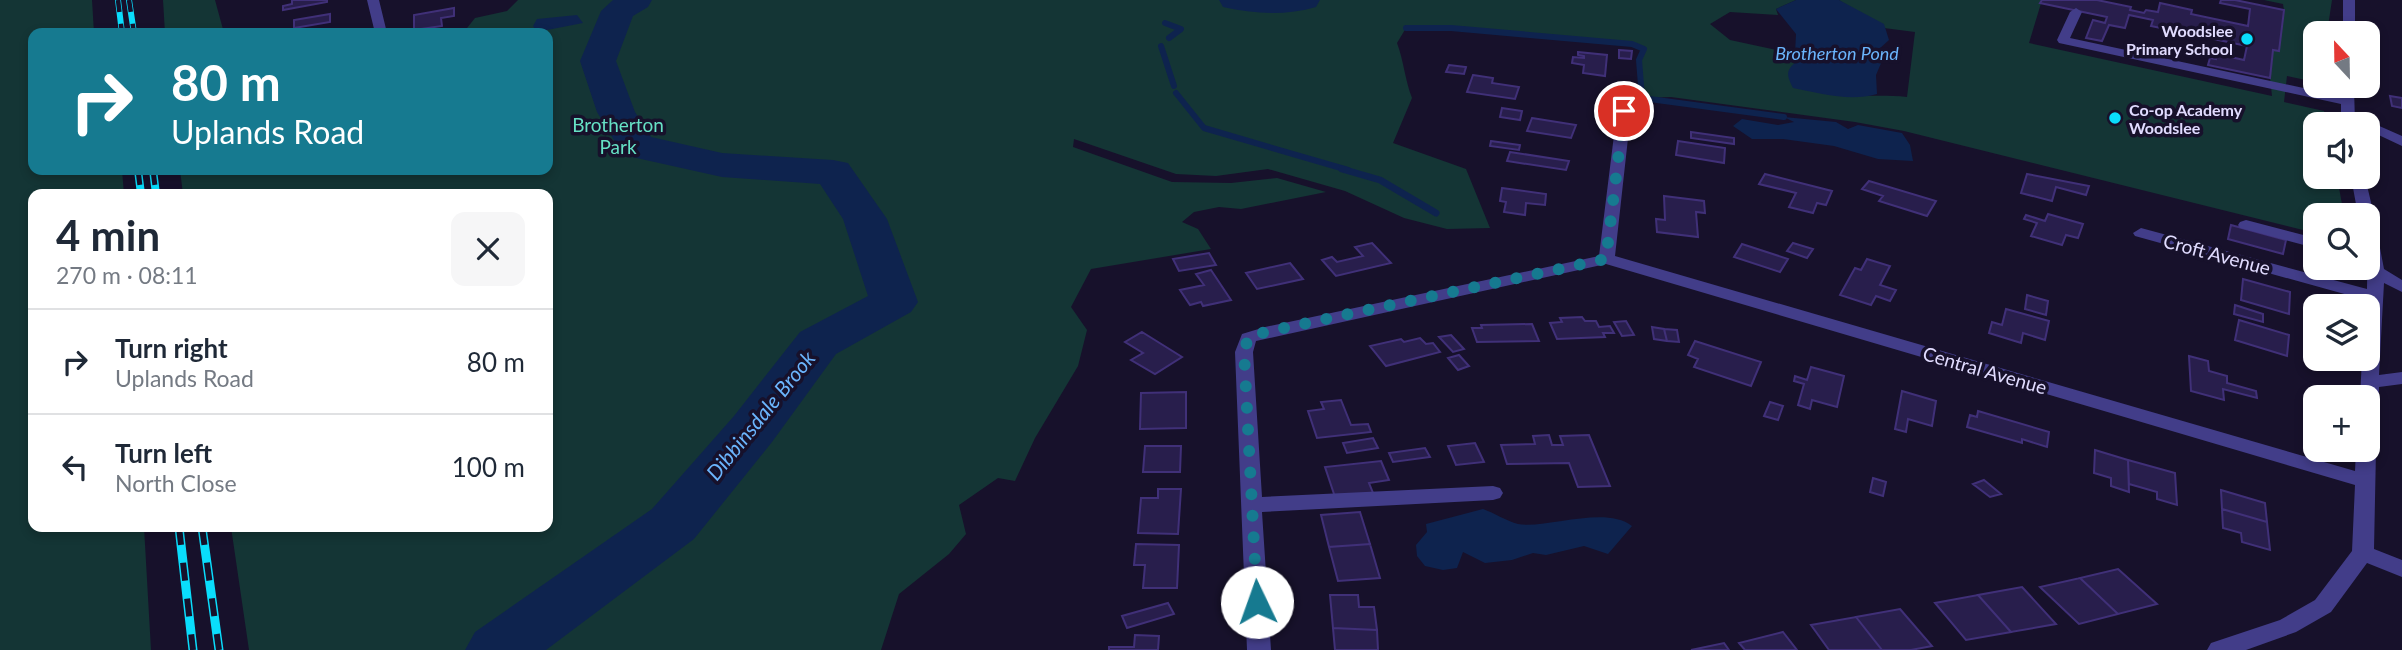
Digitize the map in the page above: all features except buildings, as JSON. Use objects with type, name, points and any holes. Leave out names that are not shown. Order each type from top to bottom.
[{"type":"street","points":[[373,0],[380,28]]},
{"type":"street","points":[[2349,0],[2349,21]]},
{"type":"street","points":[[2076,12],[2063,40],[2303,85]]},
{"type":"street","points":[[1259,650],[1244,352],[1248,338],[1265,332],[1606,259],[1624,111]]},
{"type":"street","points":[[2380,131],[2402,142]]},
{"type":"street","points":[[2246,225],[2303,240]]},
{"type":"street","name":"Croft Avenue","points":[[2141,233],[2364,294]]},
{"type":"street","name":"Central Avenue","points":[[1606,259],[2364,481]]},
{"type":"street","points":[[2380,268],[2402,287]]},
{"type":"street","points":[[2370,385],[2371,371]]},
{"type":"street","points":[[2370,382],[2402,379]]},
{"type":"street","points":[[2219,650],[2288,626],[2323,606],[2362,553],[2365,462]]},
{"type":"street","points":[[1252,505],[1493,493]]},
{"type":"street","points":[[2362,553],[2402,569]]},
{"type":"green space","points":[[0,0],[92,0],[94,28],[28,28],[28,175],[122,175],[124,189],[28,189],[28,532],[144,532],[151,650],[0,650]]},
{"type":"green space","points":[[163,0],[215,0],[223,28],[165,28]]},
{"type":"green space","name":"Brotherton Park","points":[[518,0],[1796,0],[1776,9],[1778,15],[1730,12],[1710,24],[1730,40],[1795,54],[1785,55],[1796,62],[1826,94],[1907,97],[1915,32],[1884,28],[1839,0],[2042,0],[2029,43],[2272,96],[2270,78],[2273,50],[2279,51],[2284,10],[2283,4],[2264,0],[2332,0],[2329,21],[2303,21],[2303,79],[2287,76],[2284,102],[2324,111],[2303,112],[2303,189],[2339,189],[2342,203],[2303,203],[2303,230],[1904,131],[1671,97],[1642,98],[1639,60],[1644,49],[1632,44],[1451,28],[1406,28],[1397,43],[1412,98],[1393,143],[1466,169],[1490,228],[1447,229],[1404,218],[1345,191],[1268,169],[1216,176],[1176,174],[1074,139],[1073,147],[1172,182],[1231,183],[1277,178],[1326,192],[1241,209],[1219,207],[1194,212],[1182,222],[1198,229],[1211,249],[1091,269],[1071,307],[1087,330],[1078,366],[1035,438],[1015,481],[998,478],[959,505],[966,534],[949,554],[899,594],[881,650],[249,650],[232,532],[553,532],[553,189],[182,189],[181,175],[553,175],[553,28],[467,28],[475,18],[507,11]]},
{"type":"water","name":"Brotherton Pond","points":[[1796,0],[1839,0],[1884,24],[1889,40],[1878,50],[1882,61],[1876,75],[1877,94],[1845,97],[1793,88],[1788,74],[1796,62],[1784,55],[1795,54],[1796,34],[1776,9]]},
{"type":"water","points":[[577,15],[583,23],[553,29],[534,28],[537,19]]},
{"type":"water","points":[[1784,117],[1836,122],[1848,129],[1858,125],[1902,133],[1910,145],[1913,161],[1878,159],[1834,146],[1783,139],[1752,139],[1733,126],[1742,119],[1778,125],[1794,122]]},
{"type":"water","points":[[1483,509],[1518,524],[1530,525],[1592,517],[1621,520],[1632,526],[1608,554],[1584,546],[1546,555],[1533,553],[1512,560],[1485,563],[1463,552],[1457,568],[1443,570],[1425,566],[1417,556],[1416,545],[1427,532],[1426,524]]},
{"type":"waterway","name":"Dibbinsdale Brook","points":[[498,650],[673,524],[753,429],[818,343],[894,302],[865,219],[833,172],[722,165],[637,146],[616,112],[598,61],[618,11],[636,0]]},
{"type":"waterway","name":"Dibbinsdale Brook","points":[[1235,0],[1290,4],[1304,0]]},
{"type":"waterway","points":[[1165,23],[1181,29],[1169,38]]},
{"type":"waterway","points":[[1406,28],[1451,28],[1632,44],[1644,49],[1639,60],[1642,98],[1784,117]]},
{"type":"waterway","points":[[1161,46],[1174,86]]},
{"type":"waterway","points":[[1176,93],[1204,128],[1348,170]]},
{"type":"waterway","points":[[1342,169],[1380,180],[1436,213]]},
{"type":"railway","points":[[118,0],[121,28]]},
{"type":"railway","points":[[129,0],[133,28]]},
{"type":"railway","points":[[139,175],[140,189]]},
{"type":"railway","points":[[154,175],[155,189]]},
{"type":"railway","points":[[180,532],[193,650]]},
{"type":"railway","points":[[203,532],[219,650]]},
{"type":"place","name":"Woodslee Primary School","points":[[2247,39]]},
{"type":"place","name":"Co-op Academy Woodslee","points":[[2115,118]]},
{"type":"route","points":[[1257,602],[1244,352],[1248,338],[1265,332],[1606,259],[1624,111]]}]
